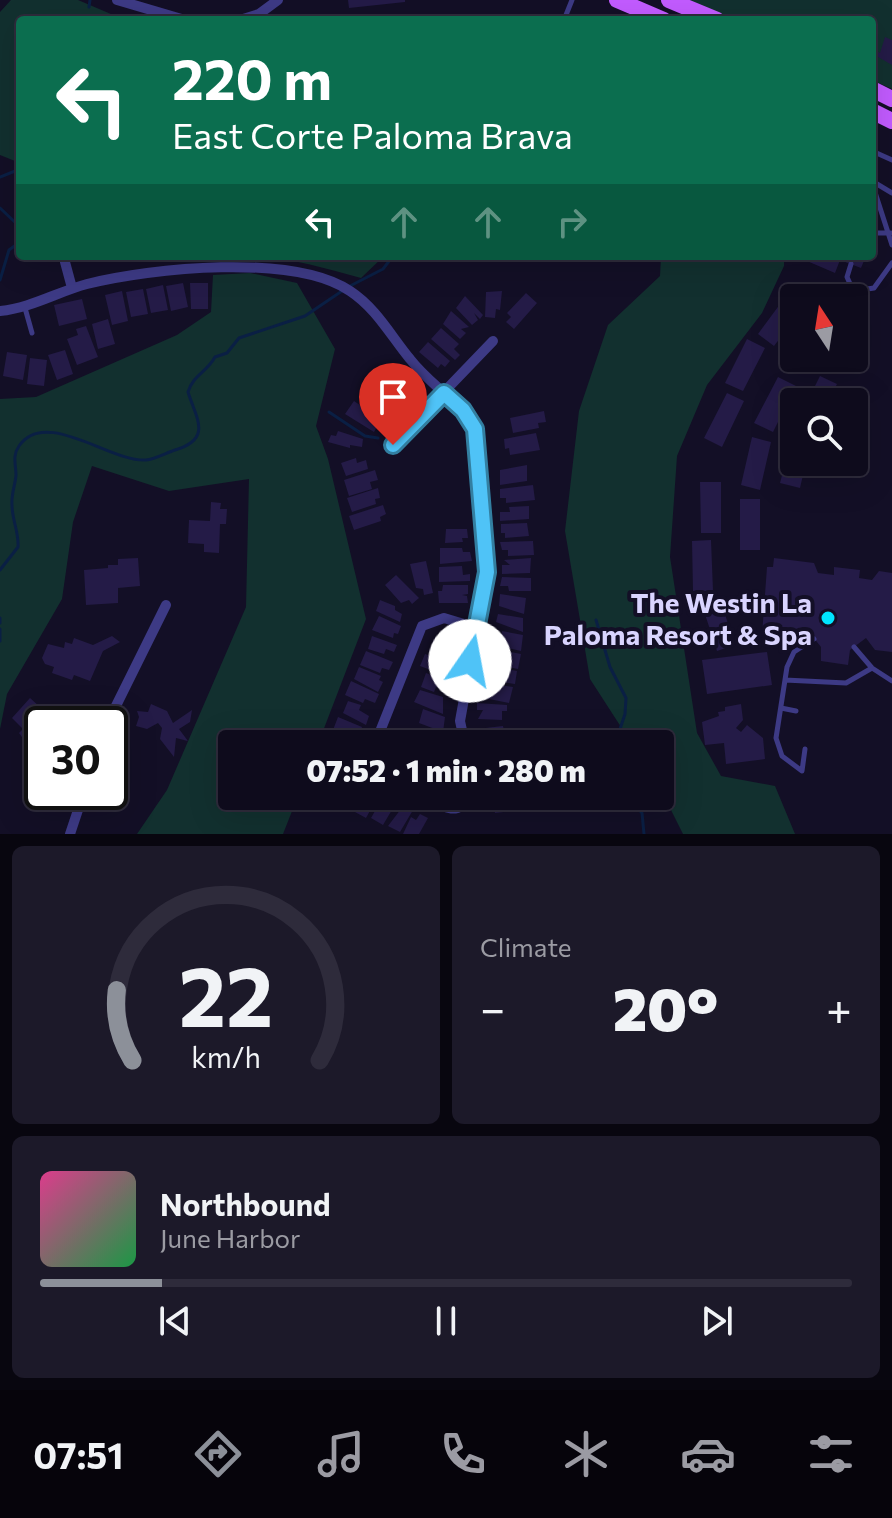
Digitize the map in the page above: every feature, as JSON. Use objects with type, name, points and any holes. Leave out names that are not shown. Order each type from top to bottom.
[{"type":"main road","points":[[617,0],[655,16]]},
{"type":"main road","points":[[669,0],[707,16]]},
{"type":"street","points":[[117,0],[171,16]]},
{"type":"street","points":[[253,16],[278,0]]},
{"type":"street","points":[[65,262],[72,288]]},
{"type":"street","points":[[0,311],[24,307],[72,288],[185,268],[267,269],[313,275],[349,290],[373,311],[410,360],[463,410],[475,429],[480,448],[487,572],[460,721],[462,730]]},
{"type":"street","points":[[393,445],[493,341]]},
{"type":"street","points":[[116,706],[166,605]]},
{"type":"street","points":[[381,730],[418,635],[428,618],[444,618],[477,628]]},
{"type":"street","points":[[70,834],[78,810]]},
{"type":"lane","points":[[876,192],[891,231],[892,245]]},
{"type":"lane","points":[[851,264],[847,277],[851,286],[861,290],[874,288],[892,263]]},
{"type":"lane","points":[[24,307],[32,333]]},
{"type":"lane","points":[[805,749],[802,771],[782,756],[776,738],[785,680],[794,652],[814,639]]},
{"type":"lane","points":[[854,647],[872,668],[892,681]]},
{"type":"lane","points":[[785,680],[846,683],[872,668]]},
{"type":"lane","points":[[781,708],[796,711]]},
{"type":"green space","points":[[11,0],[78,0],[116,16],[16,16],[16,161],[0,155],[0,12]]},
{"type":"green space","points":[[687,0],[892,0],[892,89],[876,82],[876,16],[725,16]]},
{"type":"green space","points":[[289,260],[380,260],[361,278]]},
{"type":"green space","points":[[661,260],[784,260],[762,313],[707,385],[677,456],[670,557],[697,733],[721,776],[775,786],[795,834],[683,834],[671,810],[674,810],[674,730],[623,730],[590,679],[565,531],[579,411],[608,325],[660,276]]},
{"type":"green space","points":[[250,273],[297,283],[335,349],[316,426],[328,459],[366,619],[323,730],[218,730],[218,810],[292,810],[283,834],[137,834],[167,790],[246,607],[249,479],[169,491],[92,466],[73,522],[62,599],[7,694],[0,729],[0,399],[36,397],[177,335],[211,312],[213,275]]},
{"type":"building","points":[[348,0],[405,0],[405,2],[349,8]]},
{"type":"building","points":[[885,37],[892,40],[892,65],[876,56],[876,51],[880,53]]},
{"type":"building","points":[[807,260],[840,260],[835,273]]},
{"type":"building","points":[[840,260],[864,260],[861,268]]},
{"type":"building","points":[[183,283],[188,307],[171,311],[166,286]]},
{"type":"building","points":[[190,283],[208,283],[208,309],[191,309]]},
{"type":"building","points":[[163,285],[168,310],[151,313],[146,289]]},
{"type":"building","points":[[143,289],[148,314],[131,317],[126,292]]},
{"type":"building","points":[[122,291],[128,321],[112,325],[105,295]]},
{"type":"building","points":[[502,291],[500,310],[496,309],[495,318],[485,317],[486,292]]},
{"type":"building","points":[[526,293],[537,303],[514,329],[506,322],[511,317],[507,313]]},
{"type":"building","points":[[465,296],[483,315],[480,319],[474,313],[478,320],[472,325],[456,308]]},
{"type":"building","points":[[82,299],[87,319],[59,326],[54,305]]},
{"type":"building","points":[[780,304],[780,338],[774,346],[758,334]]},
{"type":"building","points":[[451,311],[469,327],[461,329],[466,333],[460,339],[443,324]]},
{"type":"building","points":[[108,319],[115,344],[98,349],[92,324]]},
{"type":"building","points":[[86,326],[98,357],[77,365],[67,339],[78,335],[76,329]]},
{"type":"building","points":[[441,328],[459,344],[454,349],[460,355],[455,360],[431,339]]},
{"type":"building","points":[[747,339],[765,348],[743,391],[725,383]]},
{"type":"building","points":[[428,342],[450,361],[445,367],[441,364],[438,368],[419,352]]},
{"type":"building","points":[[65,350],[73,374],[57,380],[48,355]]},
{"type":"building","points":[[7,352],[27,355],[23,380],[3,376]]},
{"type":"building","points":[[30,358],[47,360],[44,386],[27,384]]},
{"type":"building","points":[[403,367],[421,385],[418,389],[422,392],[416,399],[393,379]]},
{"type":"building","points":[[820,376],[837,384],[835,388],[814,388]]},
{"type":"building","points":[[778,377],[796,386],[780,388],[780,418],[773,432],[754,423]]},
{"type":"building","points":[[389,381],[409,398],[405,402],[409,407],[403,412],[380,392]]},
{"type":"building","points":[[727,393],[744,401],[722,447],[704,438]]},
{"type":"building","points":[[377,394],[395,411],[389,418],[367,404]]},
{"type":"building","points":[[354,401],[376,416],[373,422],[378,425],[374,432],[345,414]]},
{"type":"building","points":[[544,411],[546,422],[538,423],[539,428],[513,433],[510,418]]},
{"type":"building","points":[[338,431],[363,439],[362,447],[350,445],[350,448],[328,442],[331,435],[336,436]]},
{"type":"building","points":[[536,433],[540,450],[510,455],[509,448],[505,449],[504,439]]},
{"type":"building","points":[[752,437],[771,442],[760,490],[741,485]]},
{"type":"building","points":[[356,458],[357,463],[366,460],[368,469],[346,476],[341,463]]},
{"type":"building","points":[[527,465],[527,481],[500,485],[500,470]]},
{"type":"building","points":[[375,470],[378,480],[370,482],[372,489],[349,496],[344,480]]},
{"type":"building","points":[[782,476],[803,476],[800,488],[780,483]]},
{"type":"building","points":[[700,482],[721,482],[721,533],[701,533]]},
{"type":"building","points":[[533,485],[535,500],[506,503],[506,498],[500,498],[500,489]]},
{"type":"building","points":[[378,488],[380,498],[375,499],[376,504],[352,512],[347,498]]},
{"type":"building","points":[[740,499],[760,499],[760,550],[740,550]]},
{"type":"building","points":[[211,502],[221,503],[220,509],[227,509],[226,524],[220,524],[219,553],[204,552],[204,544],[188,543],[189,520],[210,521]]},
{"type":"building","points":[[383,505],[386,514],[380,517],[381,521],[354,530],[349,516]]},
{"type":"building","points":[[529,506],[529,519],[500,521],[500,512],[510,512],[509,507]]},
{"type":"building","points":[[527,523],[529,536],[505,538],[505,533],[501,533],[501,524]]},
{"type":"building","points":[[446,529],[467,529],[468,538],[462,538],[463,542],[445,543]]},
{"type":"building","points":[[711,540],[713,591],[693,591],[692,541]]},
{"type":"building","points":[[533,541],[534,555],[508,556],[508,550],[502,550],[500,542]]},
{"type":"building","points":[[440,548],[462,548],[463,552],[470,552],[472,561],[440,564]]},
{"type":"building","points":[[138,558],[140,586],[118,588],[118,603],[86,605],[84,570],[118,565],[118,559]]},
{"type":"building","points":[[531,558],[530,573],[502,574],[502,565],[510,565],[504,560]]},
{"type":"building","name":"The Westin La Paloma Resort & Spa","points":[[774,558],[814,563],[818,573],[834,575],[834,567],[860,570],[859,578],[872,580],[879,571],[892,573],[892,652],[875,650],[866,638],[850,650],[848,665],[821,661],[821,647],[809,632],[802,637],[762,635],[767,567],[773,567]]},
{"type":"building","points":[[426,561],[433,593],[424,595],[423,589],[416,588],[410,564]]},
{"type":"building","points":[[462,566],[463,575],[470,574],[470,581],[439,582],[439,567]]},
{"type":"building","points":[[396,575],[419,598],[412,604],[409,600],[401,603],[385,585]]},
{"type":"building","points":[[502,577],[531,578],[531,591],[509,591],[508,586],[500,586]]},
{"type":"building","points":[[443,585],[468,585],[468,594],[462,595],[467,596],[468,603],[439,603],[438,591],[442,591]]},
{"type":"building","points":[[500,594],[526,598],[524,614],[499,606]]},
{"type":"building","points":[[719,596],[735,645],[717,651],[701,602]]},
{"type":"building","points":[[380,600],[395,606],[395,610],[402,614],[400,622],[376,611]]},
{"type":"building","points":[[498,614],[523,618],[523,632],[496,622]]},
{"type":"building","points":[[379,616],[401,626],[398,634],[394,633],[393,638],[372,630]]},
{"type":"building","points":[[502,631],[523,635],[521,651],[491,644],[493,636],[501,638]]},
{"type":"building","points":[[112,636],[120,642],[103,651],[90,681],[74,675],[72,680],[52,673],[54,667],[45,664],[42,658],[48,644],[64,648],[65,642],[72,644],[74,638],[93,645]]},
{"type":"building","points":[[372,636],[397,645],[394,652],[386,649],[384,654],[368,649]]},
{"type":"building","points":[[435,637],[459,647],[453,661],[429,651]]},
{"type":"building","points":[[490,648],[521,654],[518,669],[493,664],[494,657],[489,656]]},
{"type":"building","points":[[366,651],[393,662],[389,670],[382,668],[380,673],[360,665]]},
{"type":"building","points":[[767,652],[772,685],[707,694],[702,660]]},
{"type":"building","points":[[425,654],[447,661],[445,666],[452,670],[449,677],[420,666]]},
{"type":"building","points":[[487,665],[517,671],[515,684],[489,680],[490,674],[485,674]]},
{"type":"building","points":[[359,667],[381,676],[379,680],[383,682],[378,692],[354,679]]},
{"type":"building","points":[[426,673],[448,681],[444,690],[436,687],[434,692],[421,687]]},
{"type":"building","points":[[351,681],[379,694],[375,703],[365,699],[363,703],[345,695]]},
{"type":"building","points":[[491,684],[513,687],[509,703],[479,697],[480,690],[489,691]]},
{"type":"building","points":[[420,690],[443,697],[443,714],[414,702]]},
{"type":"building","points":[[30,698],[39,706],[24,706],[24,740],[19,733],[23,729],[12,718]]},
{"type":"building","points":[[348,701],[361,705],[359,710],[369,716],[366,725],[343,713]]},
{"type":"building","points":[[477,703],[507,705],[507,711],[502,711],[502,720],[478,719],[483,710],[477,710]]},
{"type":"building","points":[[151,704],[167,711],[173,723],[192,710],[190,722],[179,729],[188,741],[176,738],[174,757],[160,739],[162,728],[158,723],[147,729],[136,726],[137,711],[148,712]]},
{"type":"building","points":[[741,704],[743,720],[736,728],[741,732],[747,725],[763,738],[765,759],[726,764],[724,743],[705,745],[702,722],[719,716],[718,712],[725,711],[725,707]]},
{"type":"building","points":[[423,709],[445,717],[443,730],[419,723]]},
{"type":"building","points":[[338,717],[362,727],[361,730],[333,730]]},
{"type":"building","points":[[503,726],[504,730],[477,730]]},
{"type":"building","points":[[356,810],[370,810],[366,818]]},
{"type":"building","points":[[376,810],[392,810],[383,825],[371,818]]},
{"type":"building","points":[[400,810],[413,810],[400,832],[388,826]]},
{"type":"building","points":[[420,814],[428,818],[419,834],[403,834],[411,817],[416,820]]},
{"type":"waterway","points":[[89,7],[90,0]]},
{"type":"waterway","points":[[0,177],[16,171]]},
{"type":"waterway","points":[[0,208],[16,223]]},
{"type":"waterway","points":[[0,280],[9,250],[16,245]]},
{"type":"waterway","points":[[348,287],[383,269],[390,260]]},
{"type":"waterway","points":[[0,570],[18,547],[12,501],[15,457],[19,446],[31,436],[45,432],[62,434],[115,454],[146,460],[187,445],[194,440],[199,427],[188,392],[193,381],[215,357],[227,353],[239,338],[305,316],[342,291]]},
{"type":"waterway","points":[[329,412],[365,436],[378,438]]},
{"type":"waterway","points":[[0,618],[0,623]]},
{"type":"waterway","points":[[596,620],[610,667],[626,698],[620,730]]},
{"type":"waterway","points":[[0,629],[0,641]]},
{"type":"waterway","points":[[639,810],[644,834]]},
{"type":"place","name":"The Westin La Paloma Resort & Spa","points":[[828,618]]},
{"type":"route","points":[[393,445],[444,393],[463,410],[475,429],[480,448],[487,572],[470,661]]}]
